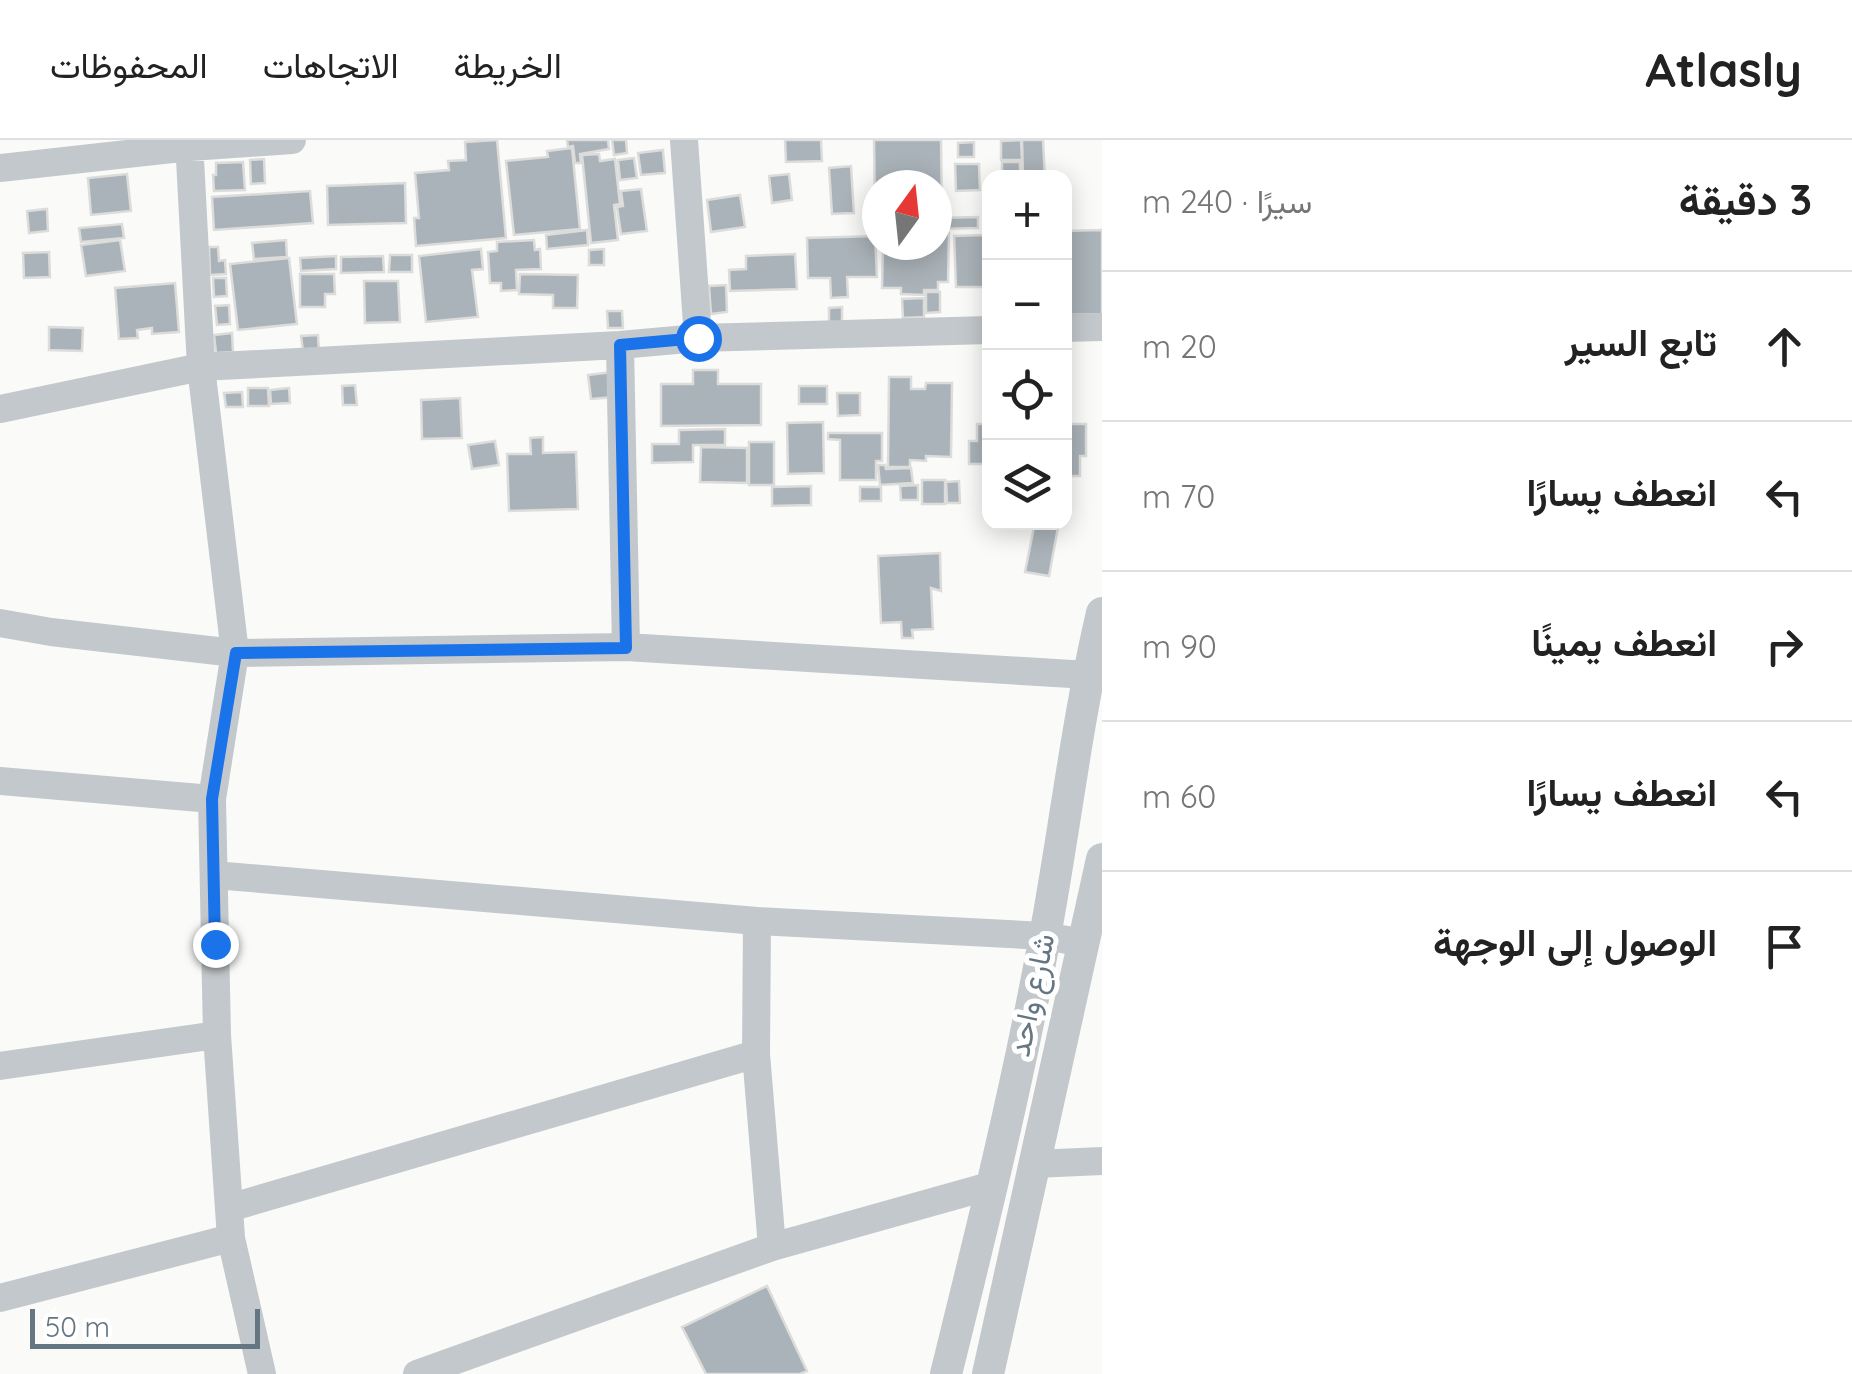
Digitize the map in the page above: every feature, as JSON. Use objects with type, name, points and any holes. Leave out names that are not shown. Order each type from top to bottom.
[{"type":"street","points":[[0,168],[190,144],[292,140]]},
{"type":"street","points":[[684,140],[698,338]]},
{"type":"street","points":[[190,144],[201,367],[236,653],[212,799],[218,1035],[231,1238],[262,1374]]},
{"type":"street","points":[[1072,328],[1102,328]]},
{"type":"street","points":[[0,409],[201,367],[698,338],[982,330]]},
{"type":"street","points":[[620,345],[626,648]]},
{"type":"street","name":"شارع واحد","points":[[946,1374],[993,1184],[1045,936],[1088,674],[1102,613]]},
{"type":"street","points":[[0,623],[236,653],[626,648],[1088,674]]},
{"type":"street","points":[[0,781],[212,799]]},
{"type":"street","name":"شارع واحد","points":[[988,1374],[1102,859]]},
{"type":"street","points":[[214,875],[757,921],[1045,936],[1084,943]]},
{"type":"street","points":[[757,921],[756,1054],[772,1246]]},
{"type":"street","points":[[0,1066],[218,1035]]},
{"type":"street","points":[[229,1208],[756,1054]]},
{"type":"street","points":[[1035,1164],[1102,1161]]},
{"type":"street","points":[[418,1374],[772,1246],[993,1184]]},
{"type":"street","points":[[0,1298],[231,1238]]},
{"type":"building","points":[[497,140],[506,238],[416,246],[414,218],[419,218],[415,173],[449,170],[448,161],[466,160],[465,142]]},
{"type":"building","points":[[567,140],[608,140],[609,149],[580,154],[581,163],[575,163],[573,146],[568,147]]},
{"type":"building","points":[[612,140],[626,140],[627,153],[614,155]]},
{"type":"building","points":[[785,140],[821,140],[822,161],[786,162]]},
{"type":"building","points":[[874,140],[941,140],[941,170],[874,170]]},
{"type":"building","points":[[1021,140],[1022,160],[1001,160],[1001,141]]},
{"type":"building","points":[[1022,140],[1043,140],[1045,170],[1023,170]]},
{"type":"building","points":[[974,142],[974,157],[958,157],[958,143]]},
{"type":"building","points":[[572,148],[580,229],[514,235],[506,161],[548,157],[547,151]]},
{"type":"building","points":[[663,150],[665,173],[641,175],[638,153]]},
{"type":"building","points":[[599,154],[600,161],[615,159],[620,204],[614,205],[618,240],[591,243],[582,155]]},
{"type":"building","points":[[634,158],[637,178],[620,180],[618,160]]},
{"type":"building","points":[[264,159],[265,183],[251,184],[250,160]]},
{"type":"building","points":[[243,162],[245,190],[214,191],[216,163]]},
{"type":"building","points":[[1002,162],[1020,162],[1020,170],[1002,170]]},
{"type":"building","points":[[955,164],[979,164],[980,190],[956,191]]},
{"type":"building","points":[[851,166],[854,213],[832,214],[829,168]]},
{"type":"building","points":[[127,174],[131,211],[91,215],[88,178]]},
{"type":"building","points":[[789,174],[792,200],[772,203],[769,176]]},
{"type":"building","points":[[405,183],[406,223],[328,225],[327,186]]},
{"type":"building","points":[[641,189],[647,231],[621,234],[617,207],[623,206],[621,191]]},
{"type":"building","points":[[310,191],[313,223],[214,230],[212,197]]},
{"type":"building","points":[[740,195],[745,227],[711,232],[707,200]]},
{"type":"building","points":[[47,209],[48,231],[29,233],[27,211]]},
{"type":"building","points":[[978,217],[978,228],[952,229],[952,218]]},
{"type":"building","points":[[122,224],[124,238],[81,242],[79,228]]},
{"type":"building","points":[[587,230],[588,245],[547,249],[546,235]]},
{"type":"building","points":[[1102,230],[1102,314],[1072,315],[1072,231]]},
{"type":"building","points":[[982,235],[982,287],[956,287],[954,236]]},
{"type":"building","points":[[862,236],[862,260],[876,260],[877,277],[847,277],[848,297],[831,298],[830,278],[808,278],[807,238]]},
{"type":"building","points":[[120,240],[125,271],[86,276],[81,245]]},
{"type":"building","points":[[286,240],[287,257],[254,259],[252,243]]},
{"type":"building","points":[[534,240],[535,250],[540,249],[541,269],[516,270],[517,290],[501,291],[501,283],[490,283],[488,252],[497,251],[497,242]]},
{"type":"building","points":[[209,247],[218,247],[219,261],[225,260],[226,274],[210,275]]},
{"type":"building","points":[[481,249],[483,269],[472,270],[478,317],[426,322],[419,256]]},
{"type":"building","points":[[604,249],[604,265],[589,265],[589,250]]},
{"type":"building","points":[[49,252],[50,277],[24,278],[23,253]]},
{"type":"building","points":[[795,254],[797,289],[730,291],[729,270],[746,269],[746,256]]},
{"type":"building","points":[[390,255],[412,255],[412,272],[389,272]]},
{"type":"building","points":[[336,256],[336,269],[301,271],[300,258]]},
{"type":"building","points":[[383,256],[384,272],[341,273],[341,257]]},
{"type":"building","points":[[289,258],[297,324],[238,330],[230,264]]},
{"type":"building","points":[[883,260],[948,260],[948,282],[938,282],[938,290],[924,290],[924,295],[901,294],[901,288],[882,288]]},
{"type":"building","points":[[300,274],[334,274],[335,294],[325,294],[325,307],[300,307]]},
{"type":"building","points":[[520,274],[578,275],[577,308],[553,308],[553,295],[519,294]]},
{"type":"building","points":[[213,278],[226,278],[227,296],[214,297]]},
{"type":"building","points":[[364,281],[398,281],[400,322],[365,323]]},
{"type":"building","points":[[175,283],[179,332],[152,334],[152,328],[137,330],[138,338],[119,339],[115,288]]},
{"type":"building","points":[[726,285],[727,312],[711,314],[709,286]]},
{"type":"building","points":[[926,292],[940,292],[940,312],[926,313]]},
{"type":"building","points":[[924,298],[924,317],[903,318],[902,299]]},
{"type":"building","points":[[229,305],[230,324],[217,325],[215,306]]},
{"type":"building","points":[[842,307],[842,324],[829,324],[829,308]]},
{"type":"building","points":[[607,311],[622,311],[623,328],[608,328]]},
{"type":"building","points":[[49,327],[83,328],[82,351],[49,350]]},
{"type":"building","points":[[232,333],[233,352],[216,353],[214,335]]},
{"type":"building","points":[[318,335],[319,350],[303,351],[301,336]]},
{"type":"building","points":[[693,370],[718,370],[718,384],[761,384],[761,425],[661,426],[661,384],[693,384]]},
{"type":"building","points":[[612,372],[615,397],[591,399],[588,375]]},
{"type":"building","points":[[889,377],[911,377],[911,389],[925,389],[926,383],[952,383],[951,457],[926,456],[926,461],[910,460],[910,467],[888,467]]},
{"type":"building","points":[[355,385],[357,405],[343,405],[342,386]]},
{"type":"building","points":[[799,386],[827,386],[827,404],[799,404]]},
{"type":"building","points":[[248,388],[268,388],[269,406],[248,406]]},
{"type":"building","points":[[289,388],[290,403],[271,404],[270,390]]},
{"type":"building","points":[[242,392],[243,407],[226,407],[224,393]]},
{"type":"building","points":[[837,393],[860,393],[860,415],[838,416]]},
{"type":"building","points":[[460,398],[462,438],[422,439],[421,400]]},
{"type":"building","points":[[823,422],[824,473],[788,474],[787,423]]},
{"type":"building","points":[[977,424],[982,424],[982,464],[969,464],[969,441],[977,441]]},
{"type":"building","points":[[1072,424],[1086,424],[1086,456],[1080,456],[1080,476],[1072,476]]},
{"type":"building","points":[[725,429],[725,445],[693,445],[693,462],[652,463],[652,444],[679,444],[679,430]]},
{"type":"building","points":[[828,433],[882,433],[882,461],[876,461],[876,480],[840,480],[840,440],[828,439]]},
{"type":"building","points":[[543,437],[543,453],[576,452],[578,509],[509,511],[507,454],[531,454],[530,438]]},
{"type":"building","points":[[495,441],[499,465],[472,469],[468,445]]},
{"type":"building","points":[[749,442],[774,442],[774,485],[749,485]]},
{"type":"building","points":[[701,447],[747,448],[747,483],[700,482]]},
{"type":"building","points":[[878,465],[885,465],[886,469],[911,468],[913,483],[880,485]]},
{"type":"building","points":[[922,480],[945,480],[945,504],[922,504]]},
{"type":"building","points":[[959,481],[960,503],[947,503],[946,482]]},
{"type":"building","points":[[918,485],[918,500],[901,500],[900,486]]},
{"type":"building","points":[[811,486],[811,505],[772,506],[772,487]]},
{"type":"building","points":[[860,487],[881,487],[881,501],[860,501]]},
{"type":"building","points":[[1033,530],[1058,530],[1049,576],[1025,572]]},
{"type":"building","points":[[940,553],[941,591],[931,588],[933,629],[912,630],[913,638],[902,638],[901,622],[881,623],[878,556]]},
{"type":"building","points":[[767,1286],[807,1371],[706,1374],[682,1327]]},
{"type":"route","points":[[215,944],[212,799],[236,653],[626,648],[620,345],[698,338]]}]
